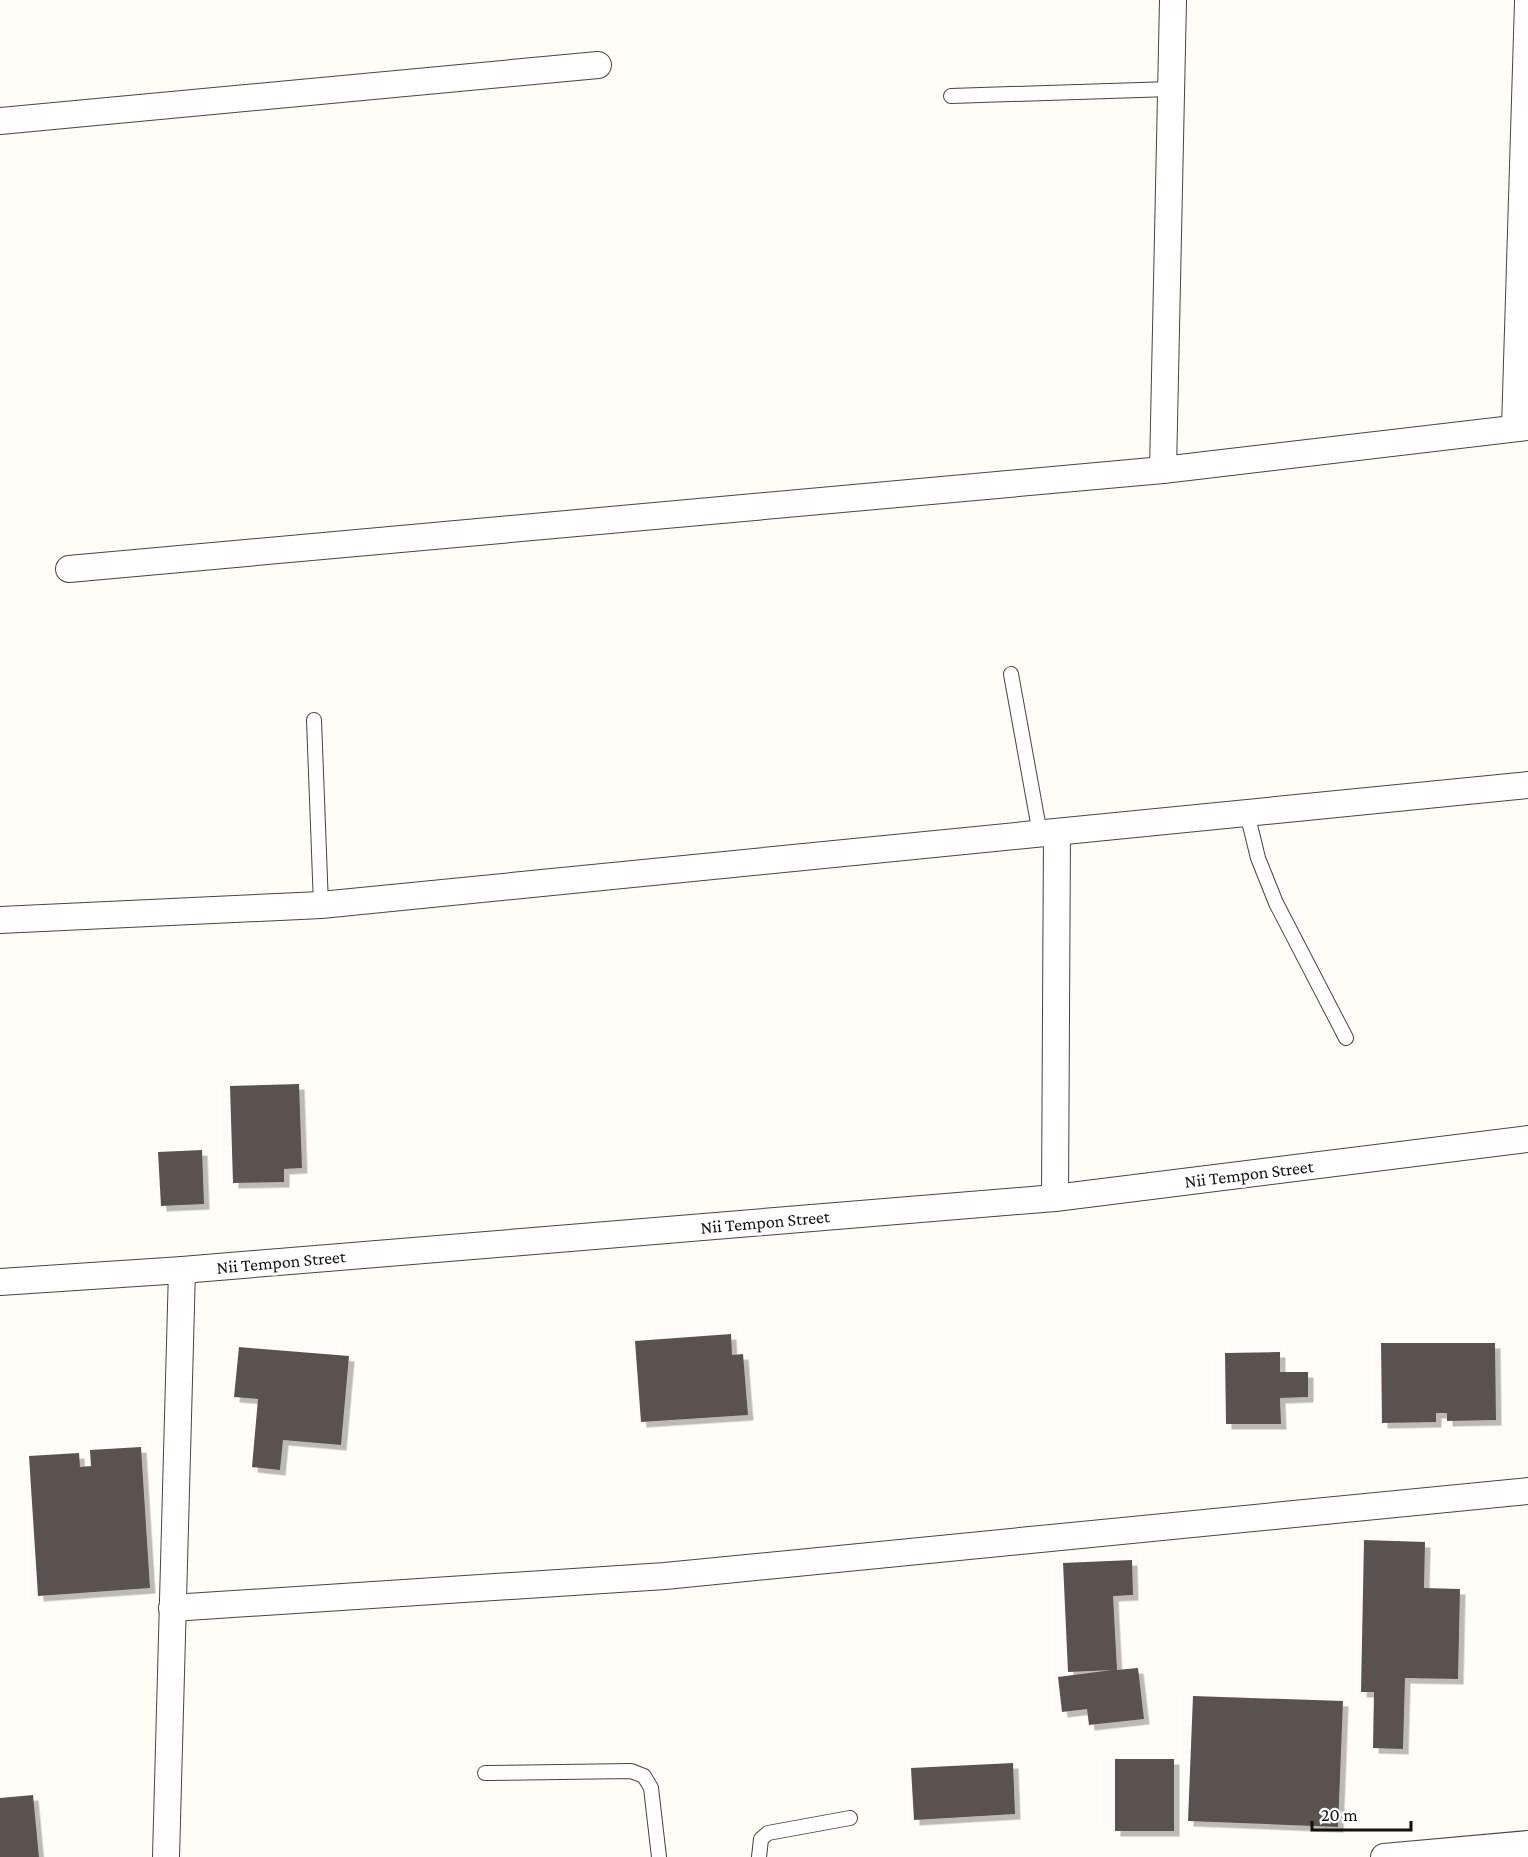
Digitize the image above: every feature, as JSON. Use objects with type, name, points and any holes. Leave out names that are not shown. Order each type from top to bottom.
[{"type":"street","points":[[1163,470],[1173,0]]},
{"type":"street","points":[[69,569],[1163,470],[1522,427],[1528,3]]},
{"type":"street","points":[[0,121],[598,65]]},
{"type":"street","points":[[0,920],[321,905],[1528,785]]},
{"type":"street","points":[[1049,833],[1055,1198]]},
{"type":"street","name":"Nii Tempon Street","points":[[0,1282],[182,1270],[1055,1198],[1528,1139]]},
{"type":"street","points":[[166,1857],[182,1270]]},
{"type":"street","points":[[172,1608],[665,1576],[1528,1491]]},
{"type":"street","points":[[1384,1857],[1528,1844]]},
{"type":"lane","points":[[951,96],[1171,89]]},
{"type":"lane","points":[[1011,674],[1049,833]]},
{"type":"lane","points":[[314,720],[321,905]]},
{"type":"lane","points":[[1247,813],[1258,858],[1276,903],[1346,1038]]},
{"type":"lane","points":[[485,1773],[631,1771],[644,1776],[651,1788],[659,1857]]},
{"type":"lane","points":[[759,1857],[761,1839],[768,1833],[850,1818]]},
{"type":"building","points":[[299,1084],[302,1168],[284,1169],[284,1182],[233,1183],[230,1086]]},
{"type":"building","points":[[202,1150],[204,1204],[161,1206],[158,1152]]},
{"type":"building","points":[[731,1334],[732,1355],[743,1354],[748,1415],[641,1422],[635,1341]]},
{"type":"building","points":[[1381,1343],[1495,1343],[1496,1420],[1447,1421],[1447,1413],[1436,1413],[1436,1422],[1382,1423]]},
{"type":"building","points":[[239,1347],[349,1356],[341,1445],[283,1440],[280,1470],[252,1467],[258,1399],[234,1397]]},
{"type":"building","points":[[1280,1352],[1280,1372],[1308,1372],[1308,1397],[1280,1398],[1281,1424],[1226,1424],[1225,1353]]},
{"type":"building","points":[[141,1447],[150,1588],[38,1596],[29,1456],[79,1453],[80,1467],[91,1466],[90,1450]]},
{"type":"building","points":[[1364,1540],[1425,1542],[1424,1588],[1460,1589],[1458,1679],[1405,1678],[1403,1749],[1373,1748],[1374,1692],[1361,1692]]},
{"type":"building","points":[[1132,1560],[1133,1595],[1113,1596],[1117,1670],[1138,1668],[1144,1719],[1089,1725],[1087,1709],[1062,1712],[1058,1677],[1112,1670],[1068,1672],[1063,1563]]},
{"type":"building","points":[[1193,1696],[1343,1701],[1338,1827],[1188,1821]]},
{"type":"building","points":[[1115,1759],[1174,1759],[1174,1831],[1115,1831]]},
{"type":"building","points":[[1013,1763],[1015,1814],[914,1820],[911,1768]]},
{"type":"building","points":[[33,1795],[39,1857],[0,1857],[0,1798]]}]
